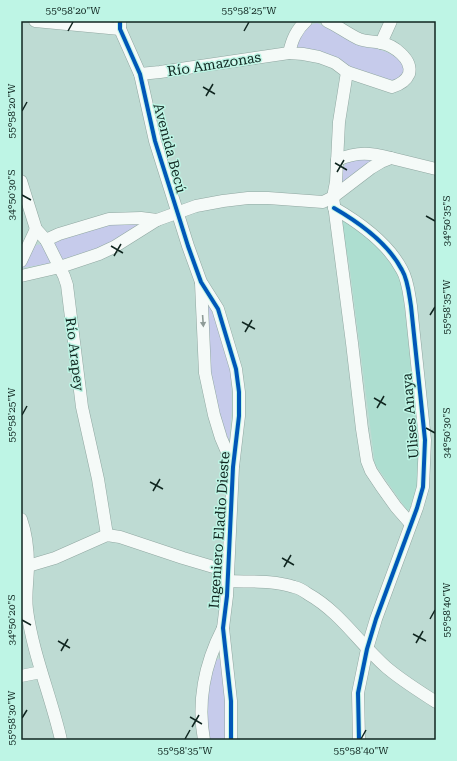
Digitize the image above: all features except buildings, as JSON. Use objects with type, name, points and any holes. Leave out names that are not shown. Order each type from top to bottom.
[{"type":"street","points":[[35,21],[120,25]]},
{"type":"street","points":[[289,53],[292,40],[298,29],[306,21]]},
{"type":"street","name":"Río Amazonas","points":[[140,74],[289,53],[319,57],[335,63],[347,72],[392,87],[404,82],[410,67],[406,59],[391,47],[360,39],[327,21]]},
{"type":"street","points":[[380,43],[391,21]]},
{"type":"street","name":"Avenida Becú","points":[[120,25],[140,74],[155,141],[177,213],[201,282]]},
{"type":"street","points":[[347,72],[339,122],[334,203],[362,428],[367,460],[371,471],[396,508],[410,523]]},
{"type":"street","points":[[337,160],[346,156],[372,153],[436,169]]},
{"type":"street","points":[[21,276],[60,267],[114,248],[156,220],[196,206],[248,198],[334,203],[371,168],[391,158]]},
{"type":"street","name":"Río Arapey","points":[[21,181],[36,229],[46,240],[60,267],[67,285],[82,407],[98,479],[107,535]]},
{"type":"street","name":"Ulises Anaya","points":[[334,203],[382,244],[393,256],[403,271],[409,290],[425,440],[423,487],[417,508],[410,523],[367,648],[358,693],[359,740]]},
{"type":"street","points":[[46,240],[58,234],[109,219],[141,218],[156,220]]},
{"type":"street","points":[[21,261],[36,229]]},
{"type":"street","name":"Ingeniero Eladio Dieste","points":[[201,282],[205,374],[218,430],[233,467]]},
{"type":"street","name":"Ingeniero Eladio Dieste","points":[[201,282],[218,309],[236,368],[239,392],[239,416],[233,467],[230,538],[223,628],[231,701],[231,740]]},
{"type":"street","points":[[21,519],[27,549],[28,566],[26,608],[41,672],[51,699],[61,740]]},
{"type":"street","points":[[28,566],[54,558],[107,535],[120,537],[183,558],[227,576],[296,587],[322,603],[335,614],[386,667],[402,680],[436,702]]},
{"type":"street","name":"Ingeniero Eladio Dieste","points":[[204,740],[201,714],[203,691],[213,647],[223,628]]},
{"type":"street","points":[[21,676],[41,672]]},
{"type":"shaded area","points":[[317,23],[356,41],[391,54],[404,65],[403,74],[395,81],[390,81],[296,48],[304,29]]},
{"type":"shaded area","points":[[372,157],[373,161],[341,183],[342,169],[347,162]]},
{"type":"shaded area","points":[[343,218],[377,246],[397,272],[402,283],[418,434],[419,459],[418,481],[414,498],[409,510],[407,510],[375,464],[349,262],[340,222]]},
{"type":"shaded area","points":[[121,223],[139,224],[125,235],[107,245],[61,260],[52,246],[55,239],[98,226]]},
{"type":"shaded area","points":[[43,244],[52,263],[21,268],[36,245]]},
{"type":"shaded area","points":[[205,297],[216,317],[231,373],[232,408],[229,443],[218,415],[210,381]]},
{"type":"shaded area","points":[[221,658],[227,706],[226,740],[208,740],[206,691],[216,660]]},
{"type":"cycle path","points":[[120,21],[120,29],[140,74],[155,141],[188,246],[201,282],[218,309],[236,369],[239,392],[239,416],[233,467],[227,596],[223,628],[231,701],[231,740]]},
{"type":"cycle path","points":[[334,208],[354,220],[381,242],[396,260],[406,278],[411,306],[425,440],[423,487],[417,508],[376,619],[367,649],[358,693],[359,740]]}]
